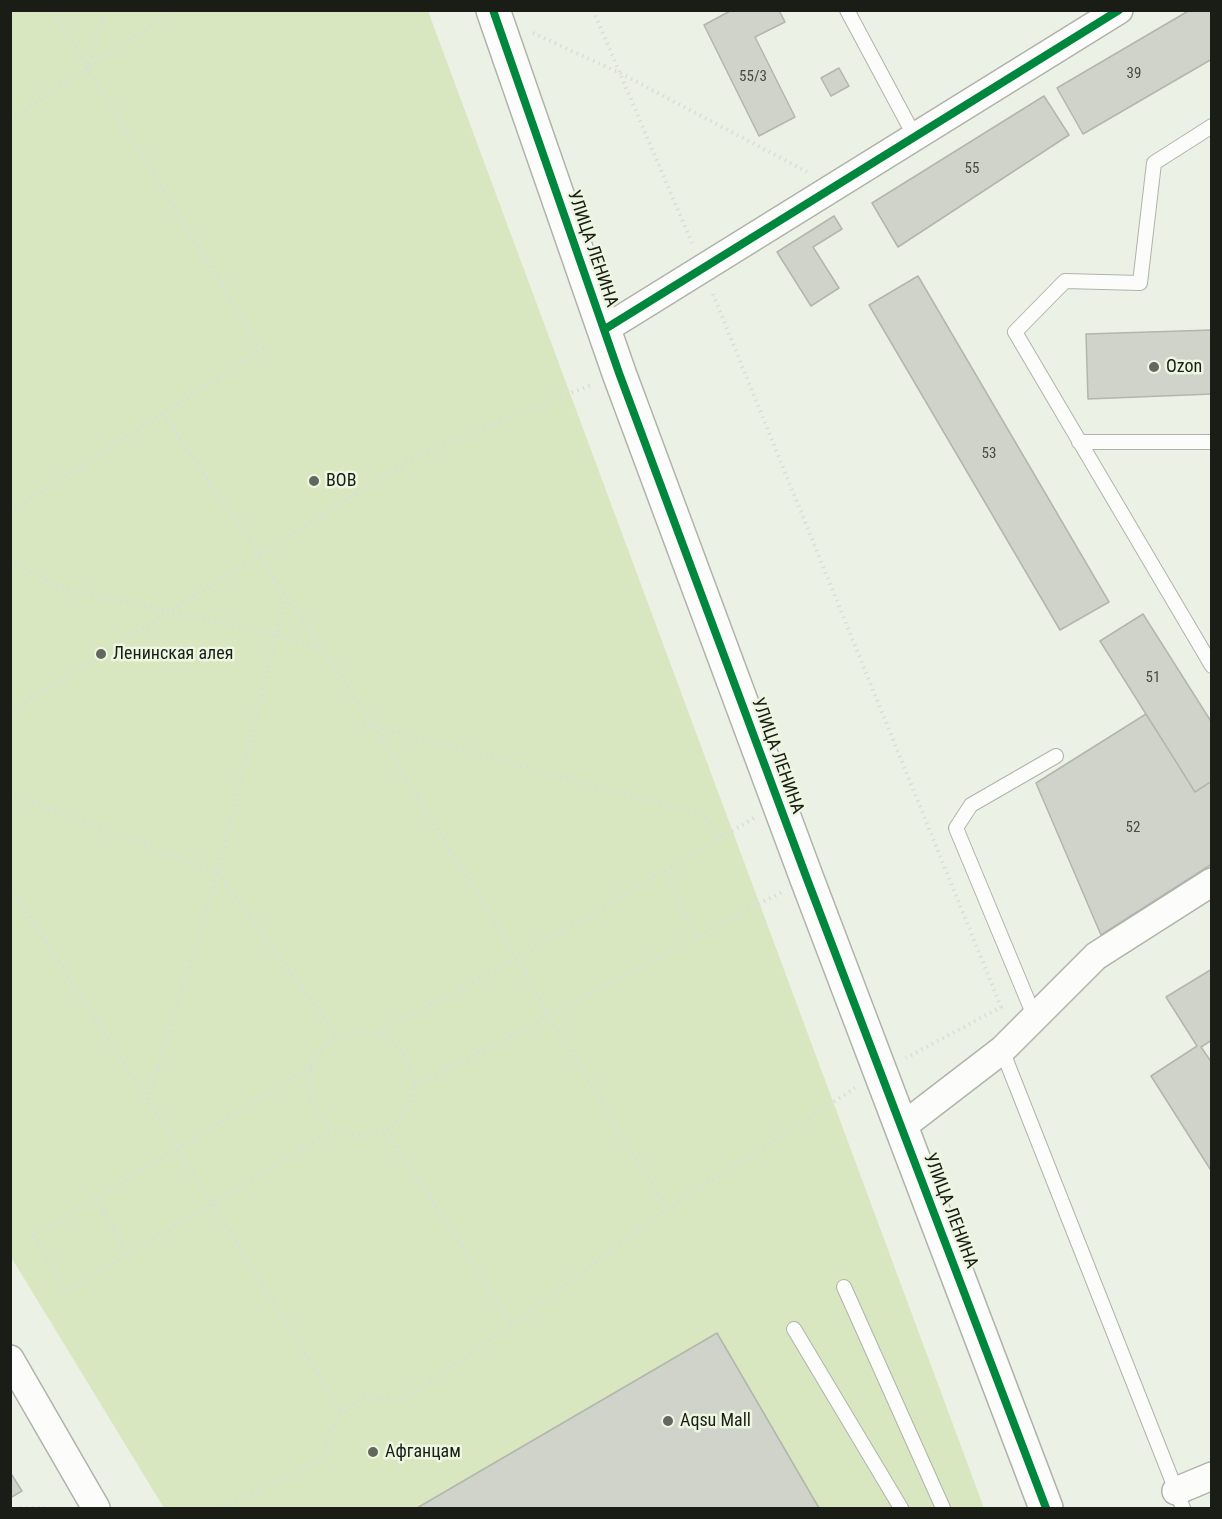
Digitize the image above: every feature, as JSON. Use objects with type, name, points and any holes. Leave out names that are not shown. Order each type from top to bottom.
[{"type":"street","points":[[604,329],[1119,10]]},
{"type":"street","name":"УЛИЦА ЛЕНИНА","points":[[494,13],[619,373],[807,879],[903,1126],[1044,1508]]},
{"type":"street","points":[[903,1126],[1002,1050],[1096,956],[1212,882]]},
{"type":"street","points":[[10,1359],[96,1509]]},
{"type":"street","points":[[1180,1500],[1212,1476]]},
{"type":"lane","points":[[847,10],[915,137]]},
{"type":"lane","points":[[1212,126],[1154,163],[1140,283],[1065,281],[1015,332],[1212,666]]},
{"type":"lane","points":[[1079,442],[1212,442]]},
{"type":"lane","points":[[1035,1018],[956,828],[971,805],[1056,756]]},
{"type":"lane","points":[[1002,1050],[1180,1500]]},
{"type":"lane","points":[[844,1287],[943,1509]]},
{"type":"lane","points":[[794,1329],[901,1509]]},
{"type":"path","points":[[10,512],[262,349],[52,10]]},
{"type":"path","points":[[87,69],[106,10]]},
{"type":"path","points":[[10,120],[174,10]]},
{"type":"path","points":[[219,1509],[317,1463],[327,1451],[330,1430],[342,1413],[364,1397],[406,1399],[513,1324],[667,1209],[880,1071],[1001,1007],[703,269],[593,10]]},
{"type":"path","points":[[494,13],[620,73],[835,187]]},
{"type":"path","points":[[10,712],[416,456],[619,373]]},
{"type":"path","points":[[163,413],[374,726],[517,958],[549,1016],[667,1209]]},
{"type":"path","points":[[10,559],[60,588],[276,635],[322,650]]},
{"type":"path","points":[[148,1100],[218,873],[286,597]]},
{"type":"path","points":[[364,723],[705,816],[720,838]]},
{"type":"path","points":[[10,793],[218,873],[338,1037]]},
{"type":"path","points":[[378,1034],[517,958],[779,803]]},
{"type":"path","points":[[664,871],[697,937]]},
{"type":"path","points":[[414,1087],[807,879]]},
{"type":"path","points":[[10,886],[148,1100],[342,1413]]},
{"type":"path","points":[[357,1031],[378,1034],[398,1045],[410,1064],[414,1087],[406,1113],[386,1131],[360,1137],[333,1130],[317,1113],[309,1091],[311,1067],[321,1050],[338,1037],[357,1031]]},
{"type":"path","points":[[311,1067],[34,1236],[65,1292],[333,1130]]},
{"type":"path","points":[[386,1131],[513,1324]]},
{"type":"path","points":[[96,1198],[127,1255]]},
{"type":"path","points":[[20,1509],[45,1509]]},
{"type":"green space","points":[[11,11],[428,11],[984,1508],[164,1508],[11,1257]]},
{"type":"building","points":[[732,10],[779,10],[785,22],[755,37],[795,117],[759,136],[704,25]]},
{"type":"building","points":[[1190,10],[1212,10],[1212,59],[1083,134],[1057,88]]},
{"type":"building","points":[[839,68],[849,86],[831,96],[821,78]]},
{"type":"building","points":[[1044,96],[1069,135],[898,247],[872,203]]},
{"type":"building","points":[[834,216],[842,229],[813,247],[839,288],[811,306],[777,252]]},
{"type":"building","points":[[918,276],[1109,602],[1060,630],[869,305]]},
{"type":"building","points":[[1212,330],[1212,394],[1088,399],[1086,334]]},
{"type":"building","points":[[1143,614],[1212,723],[1212,781],[1195,792],[1100,641]]},
{"type":"building","points":[[1146,714],[1195,792],[1212,781],[1212,864],[1101,935],[1036,783]]},
{"type":"building","points":[[1212,969],[1212,1040],[1201,1047],[1212,1063],[1212,1172],[1151,1076],[1197,1046],[1166,997]]},
{"type":"building","name":"Аqsu Mall","points":[[717,1333],[819,1508],[417,1508]]},
{"type":"building","points":[[10,1472],[22,1491],[10,1498]]},
{"type":"cycle path","points":[[493,10],[619,373],[807,879],[1046,1508]]},
{"type":"cycle path","points":[[605,329],[1119,10]]},
{"type":"place","name":"Ozon","points":[[1154,367]]},
{"type":"place","name":"ВОВ","points":[[314,481]]},
{"type":"place","name":"Ленинская алея","points":[[101,654]]},
{"type":"place","name":"Аqsu Mall","points":[[668,1421]]},
{"type":"place","name":"Афганцам","points":[[373,1452]]}]
